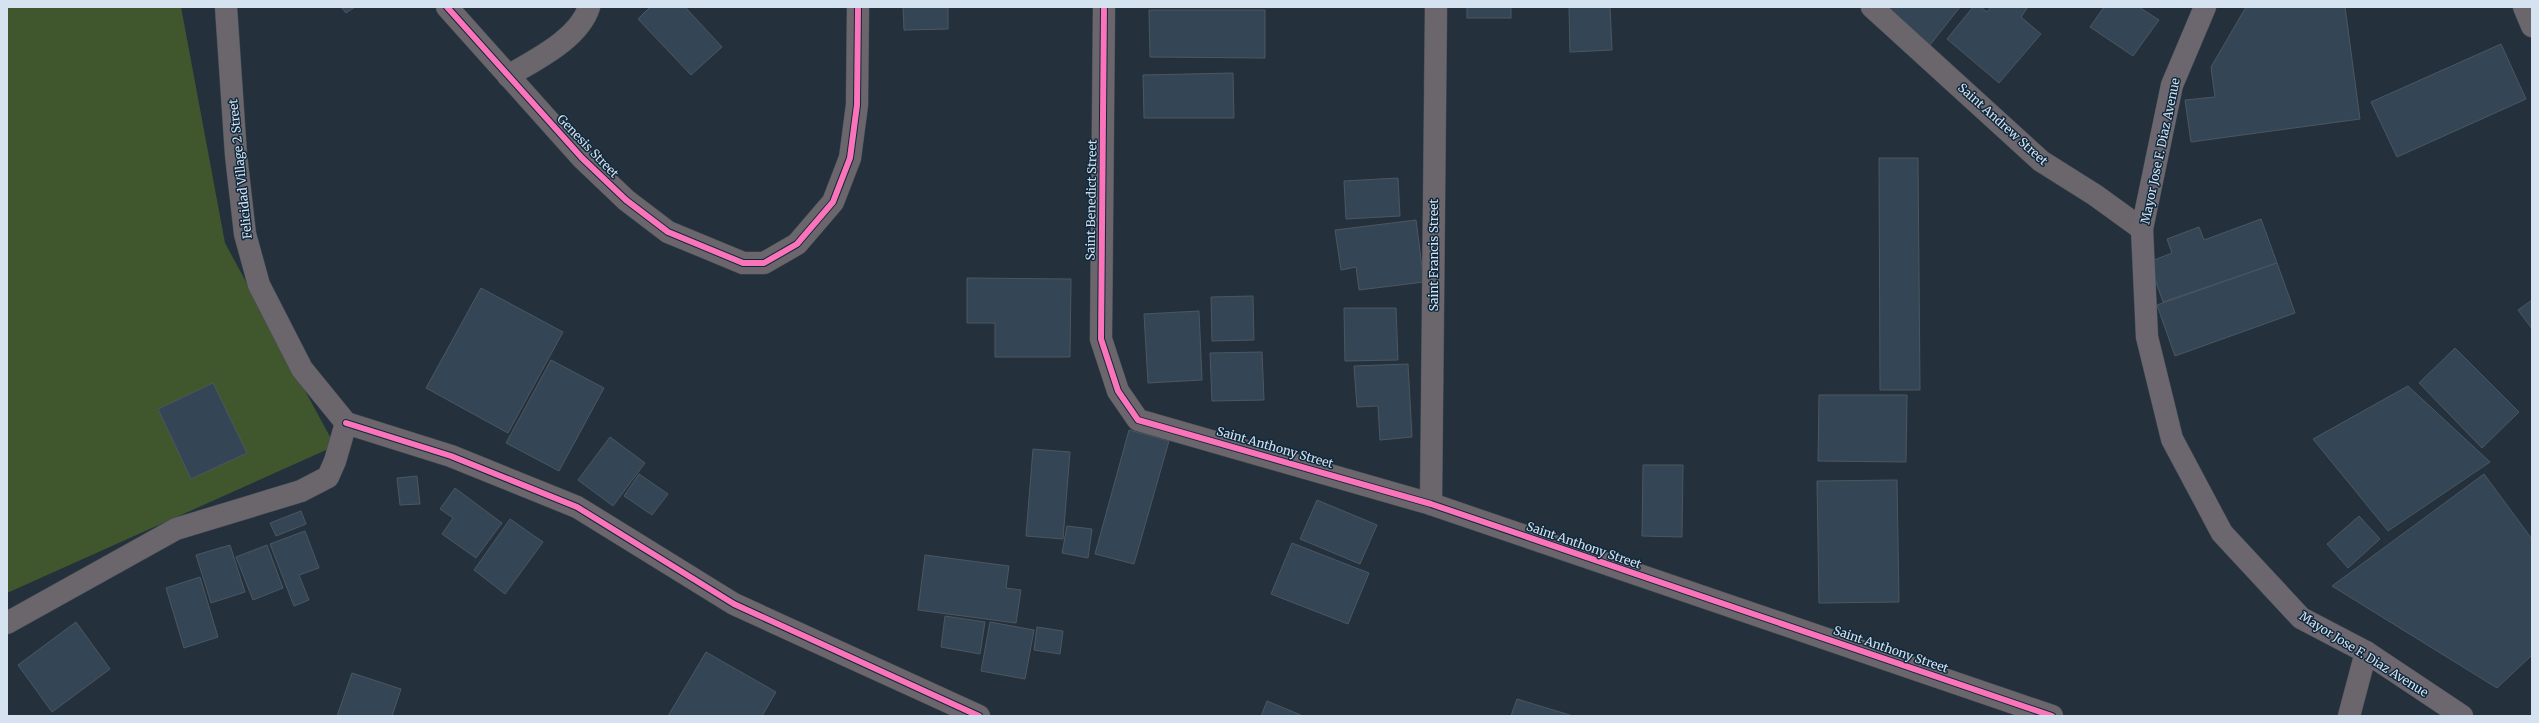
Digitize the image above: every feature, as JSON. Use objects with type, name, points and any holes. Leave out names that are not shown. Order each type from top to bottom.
[{"type":"main road","name":"Mayor Jose F. Diaz Avenue","points":[[2205,7],[2172,85],[2142,229],[2147,337],[2172,439],[2222,533],[2301,618],[2366,652],[2462,716]]},
{"type":"street","name":"Felicidad Village 2 Street","points":[[226,7],[236,155],[245,234],[259,285],[302,369],[346,423]]},
{"type":"street","name":"Genesis Street","points":[[447,7],[582,158],[626,200],[668,232],[743,263],[764,263],[797,244],[833,202],[850,158],[857,106],[858,7]]},
{"type":"street","points":[[508,76],[556,48],[586,18],[589,7]]},
{"type":"street","name":"Saint Benedict Street","points":[[1104,7],[1101,339],[1118,391]]},
{"type":"street","name":"Saint Francis Street","points":[[1431,504],[1436,7]]},
{"type":"street","name":"Saint Andrew Street","points":[[1872,7],[2041,161],[2096,195],[2142,229]]},
{"type":"street","points":[[2524,7],[2532,26]]},
{"type":"street","name":"Saint Anthony Street","points":[[1118,391],[1138,420],[1431,504],[2052,716]]},
{"type":"street","points":[[7,624],[176,529],[301,490],[328,477],[335,461],[346,423],[451,456],[577,507],[734,604],[979,716]]},
{"type":"street","points":[[2349,716],[2366,652]]},
{"type":"green space","points":[[7,7],[181,7],[225,243],[335,446],[7,593]]},
{"type":"building","points":[[341,7],[355,7],[346,13]]},
{"type":"building","points":[[650,7],[685,7],[722,47],[691,75],[638,19]]},
{"type":"building","points":[[903,7],[948,7],[948,29],[904,30]]},
{"type":"building","points":[[1467,7],[1511,7],[1511,18],[1467,18]]},
{"type":"building","points":[[1569,7],[1610,7],[1612,50],[1570,52]]},
{"type":"building","points":[[1882,7],[1960,7],[1930,45]]},
{"type":"building","points":[[1973,7],[1981,7],[1987,12],[1991,7],[2028,7],[2021,17],[2041,34],[1999,83],[1947,39]]},
{"type":"building","points":[[2104,7],[2139,7],[2159,20],[2133,56],[2090,27]]},
{"type":"building","points":[[2246,7],[2345,7],[2360,119],[2191,142],[2185,100],[2215,97],[2211,67]]},
{"type":"building","points":[[1149,10],[1265,10],[1265,58],[1150,57]]},
{"type":"building","points":[[2501,44],[2526,99],[2397,157],[2371,102]]},
{"type":"building","points":[[1233,73],[1234,118],[1144,118],[1143,75]]},
{"type":"building","points":[[1879,158],[1918,158],[1920,390],[1880,390]]},
{"type":"building","points":[[1398,178],[1400,216],[1346,219],[1344,181]]},
{"type":"building","points":[[2261,219],[2277,263],[2163,302],[2149,262],[2172,253],[2167,239],[2199,227],[2204,240]]},
{"type":"building","points":[[1416,220],[1424,282],[1359,290],[1356,267],[1341,270],[1335,230]]},
{"type":"building","points":[[2277,263],[2295,313],[2175,356],[2157,305]]},
{"type":"building","points":[[967,278],[1071,279],[1070,357],[995,357],[995,323],[967,323]]},
{"type":"building","points":[[481,288],[563,332],[508,433],[426,388]]},
{"type":"building","points":[[1253,296],[1254,340],[1212,341],[1211,297]]},
{"type":"building","points":[[2532,300],[2532,329],[2518,310]]},
{"type":"building","points":[[1344,308],[1396,308],[1398,360],[1345,361]]},
{"type":"building","points":[[1199,311],[1202,380],[1148,383],[1144,314]]},
{"type":"building","points":[[2455,348],[2519,412],[2482,448],[2419,383]]},
{"type":"building","points":[[1262,352],[1264,400],[1212,401],[1210,353]]},
{"type":"building","points":[[551,360],[604,388],[559,471],[506,443]]},
{"type":"building","points":[[1408,364],[1412,437],[1380,440],[1378,406],[1357,407],[1354,366]]},
{"type":"building","points":[[213,383],[247,453],[191,479],[158,409]]},
{"type":"building","points":[[2408,386],[2490,462],[2388,531],[2313,439]]},
{"type":"building","points":[[1819,395],[1907,395],[1906,462],[1818,461]]},
{"type":"building","points":[[1129,430],[1169,441],[1134,564],[1095,554]]},
{"type":"building","points":[[610,437],[645,463],[613,506],[578,480]]},
{"type":"building","points":[[1033,449],[1070,452],[1063,539],[1026,536]]},
{"type":"building","points":[[1643,465],[1683,465],[1682,537],[1642,536]]},
{"type":"building","points":[[639,474],[668,494],[652,515],[624,496]]},
{"type":"building","points":[[2484,474],[2532,539],[2532,655],[2497,688],[2332,586]]},
{"type":"building","points":[[417,476],[420,504],[400,505],[397,478]]},
{"type":"building","points":[[1897,480],[1899,602],[1819,603],[1817,481]]},
{"type":"building","points":[[455,488],[502,523],[476,558],[442,534],[453,518],[440,509]]},
{"type":"building","points":[[1317,500],[1377,525],[1360,564],[1300,539]]},
{"type":"building","points":[[301,511],[306,524],[276,536],[270,523]]},
{"type":"building","points":[[2359,516],[2380,539],[2348,568],[2327,544]]},
{"type":"building","points":[[510,519],[543,542],[505,594],[474,570]]},
{"type":"building","points":[[1067,526],[1092,529],[1088,558],[1062,553]]},
{"type":"building","points":[[305,531],[319,568],[299,575],[309,600],[294,606],[270,544]]},
{"type":"building","points":[[1292,543],[1369,573],[1348,624],[1271,594]]},
{"type":"building","points":[[230,545],[245,592],[211,603],[196,555]]},
{"type":"building","points":[[267,545],[283,588],[253,600],[236,557]]},
{"type":"building","points":[[925,555],[1009,566],[1006,588],[1021,590],[1016,623],[918,610]]},
{"type":"building","points":[[200,577],[218,637],[184,648],[166,588]]},
{"type":"building","points":[[945,616],[985,622],[980,654],[941,647]]},
{"type":"building","points":[[76,622],[110,669],[52,712],[18,665]]},
{"type":"building","points":[[990,622],[1034,630],[1025,679],[981,671]]},
{"type":"building","points":[[1037,627],[1063,631],[1060,654],[1034,650]]},
{"type":"building","points":[[706,652],[776,692],[762,716],[668,716]]},
{"type":"building","points":[[352,673],[401,689],[392,716],[337,716]]},
{"type":"building","points":[[1517,699],[1573,716],[1511,716]]},
{"type":"building","points":[[1267,701],[1303,716],[1261,716]]},
{"type":"cycle path","points":[[447,7],[582,158],[626,200],[668,232],[743,263],[764,263],[797,244],[833,202],[850,158],[857,105],[858,7]]},
{"type":"cycle path","points":[[1104,7],[1101,339],[1118,391],[1138,420],[1431,504],[2052,716]]},
{"type":"cycle path","points":[[346,423],[451,456],[577,507],[734,604],[979,716]]}]
